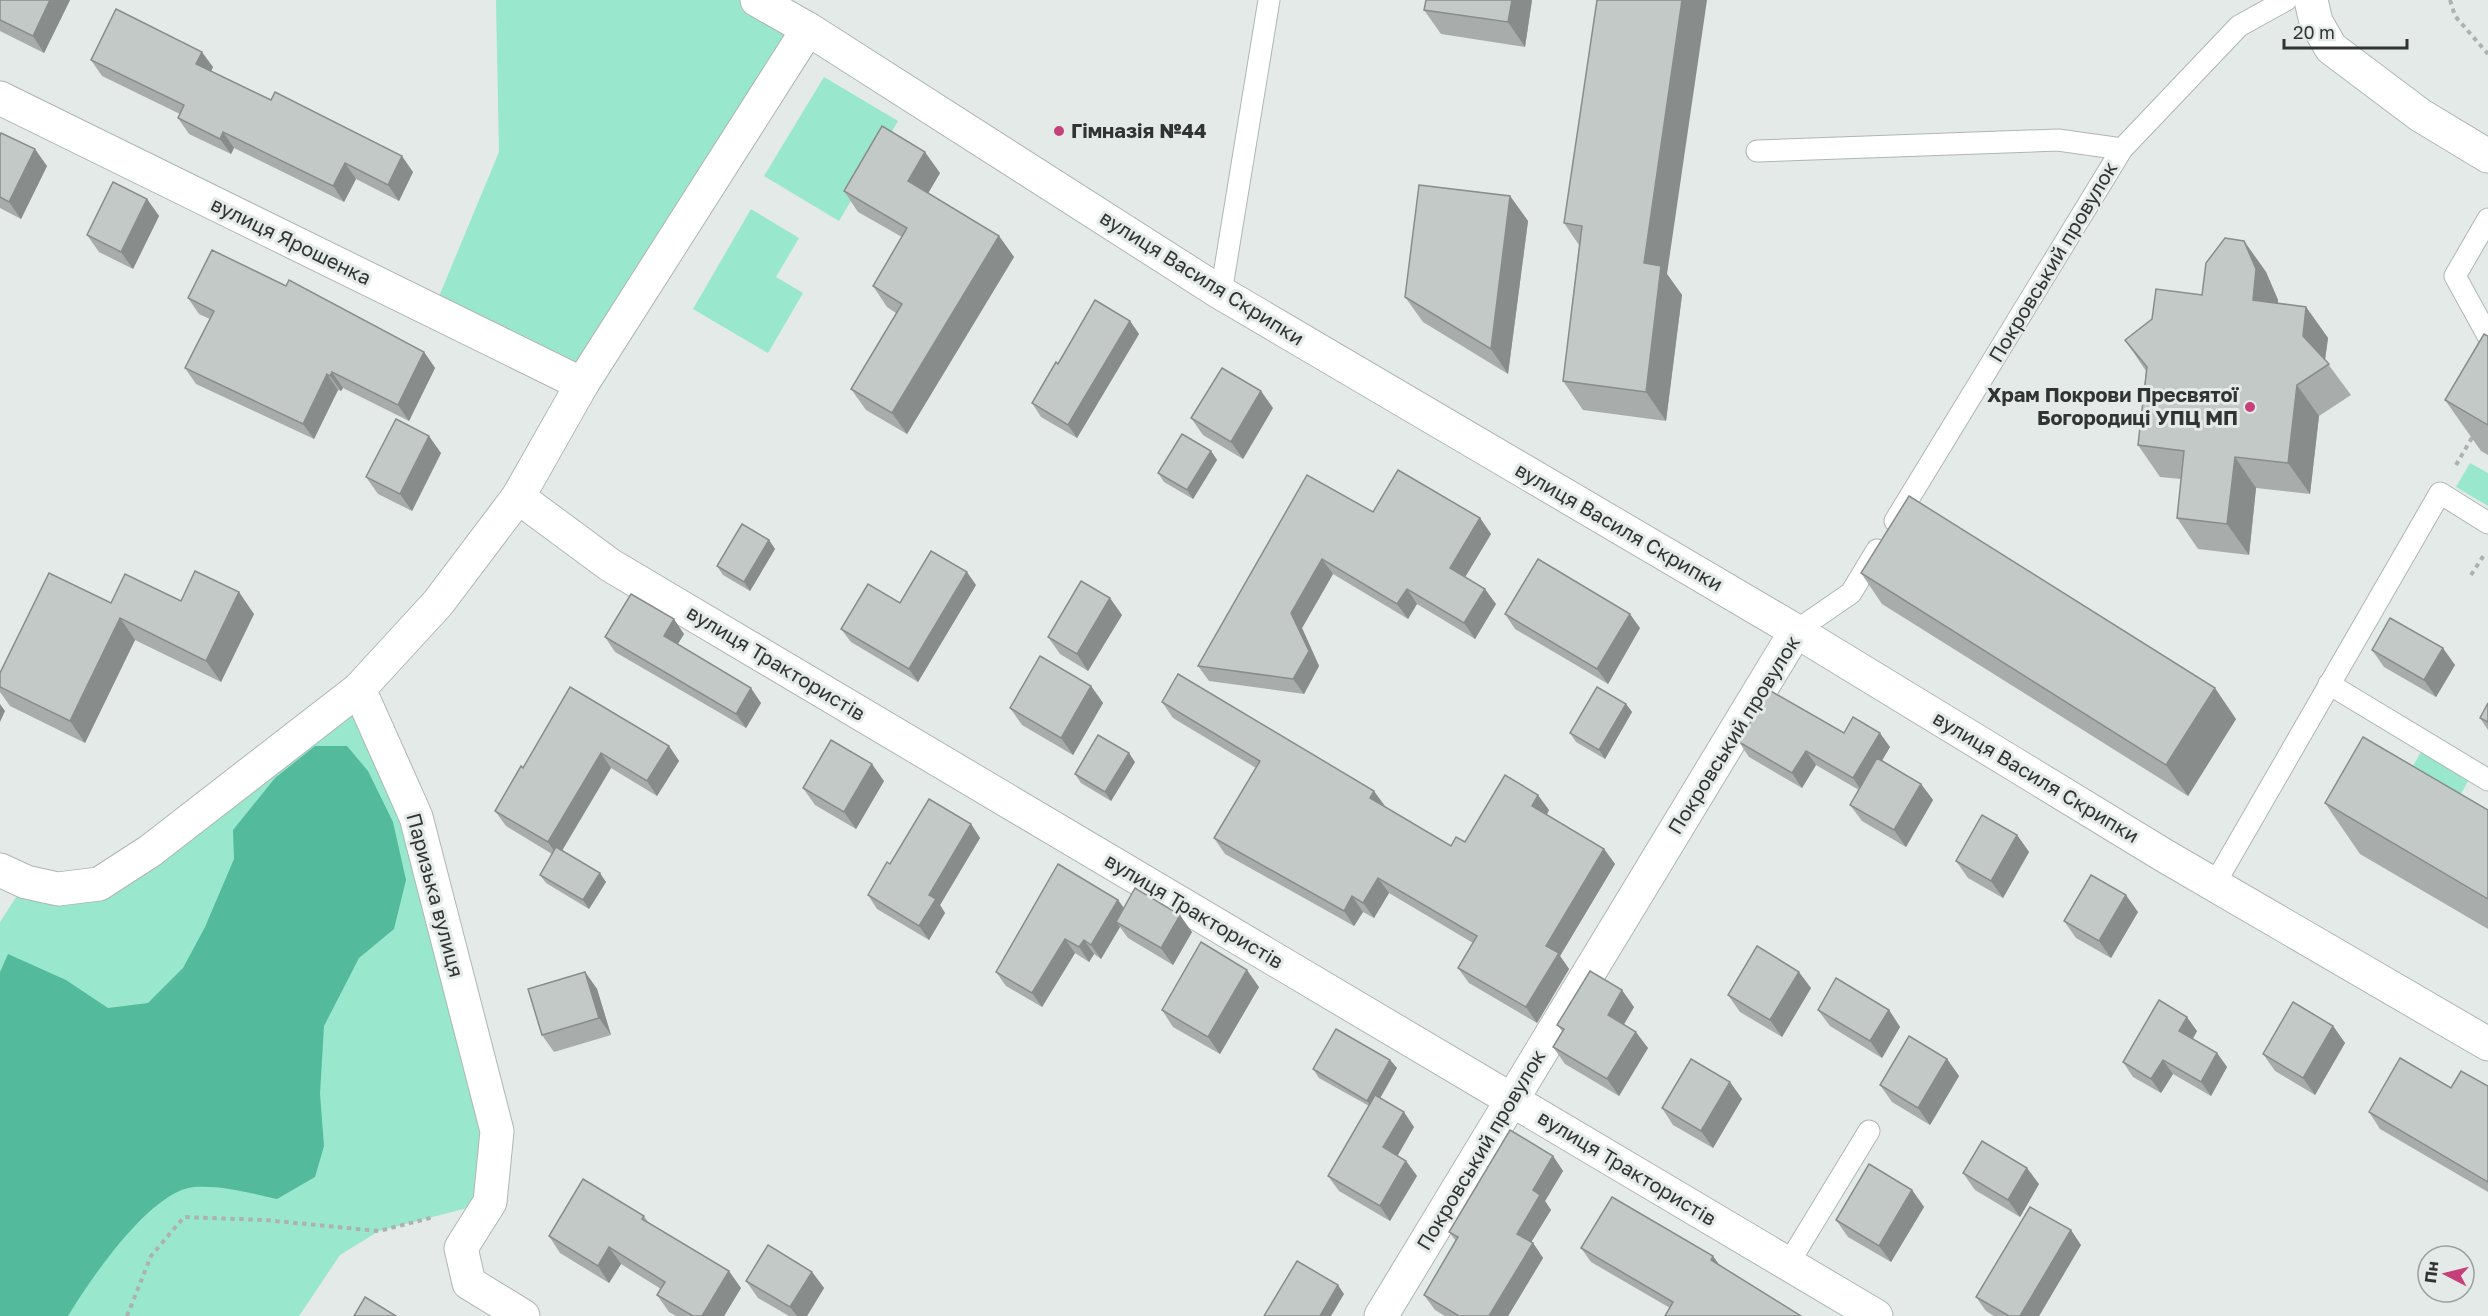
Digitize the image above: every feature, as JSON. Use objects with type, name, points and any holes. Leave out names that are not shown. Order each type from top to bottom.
[{"type":"street","name":"вулиця Василя Скрипки","points":[[757,0],[808,29],[1221,293],[1796,631],[2214,885],[2488,1044]]},
{"type":"street","points":[[2311,0],[2316,22],[2331,48],[2420,115],[2488,156]]},
{"type":"street","points":[[0,870],[26,882],[58,889],[99,884],[150,851],[359,689],[438,603],[518,497],[582,384],[808,29]]},
{"type":"street","name":"вулиця Ярошенка","points":[[0,98],[582,384]]},
{"type":"street","name":"вулиця Трактористів","points":[[518,497],[610,565],[1876,1316]]},
{"type":"street","name":"Покровський провулок","points":[[1381,1316],[1796,631]]},
{"type":"street","name":"Паризька вулиця","points":[[359,689],[416,817],[496,1131],[490,1202],[461,1248],[469,1283],[523,1316]]},
{"type":"lane","points":[[1221,293],[1269,0]]},
{"type":"lane","name":"Покровський провулок","points":[[1796,631],[1851,593],[2122,149],[2239,27],[2286,0]]},
{"type":"lane","points":[[1757,151],[2058,140],[2122,149]]},
{"type":"lane","points":[[2488,219],[2455,276],[2488,336]]},
{"type":"lane","points":[[2214,885],[2440,493],[2488,523]]},
{"type":"lane","points":[[2329,684],[2488,780]]},
{"type":"lane","points":[[1788,1264],[1869,1131]]},
{"type":"path","points":[[2450,0],[2455,16],[2488,54]]},
{"type":"path","points":[[2440,493],[2477,428]]},
{"type":"path","points":[[2471,575],[2488,549]]},
{"type":"path","points":[[127,1316],[151,1256],[184,1217],[265,1220],[379,1231],[490,1202]]},
{"type":"green space","points":[[496,0],[757,0],[808,29],[582,384],[433,311],[499,152]]},
{"type":"green space","points":[[824,77],[898,121],[839,221],[764,176]]},
{"type":"green space","points":[[751,209],[799,238],[776,277],[803,293],[768,353],[693,309]]},
{"type":"green space","points":[[2470,463],[2488,473],[2488,506],[2456,487]]},
{"type":"green space","points":[[359,689],[497,1131],[490,1202],[379,1231],[340,1255],[299,1316],[0,1316],[0,922],[26,882],[99,884]]},
{"type":"green space","points":[[315,746],[347,746],[368,771],[393,822],[406,880],[394,929],[359,958],[324,1026],[320,1094],[324,1146],[315,1177],[277,1199],[215,1187],[194,1187],[177,1192],[141,1220],[123,1240],[106,1260],[68,1316],[0,1316],[0,972],[8,954],[66,980],[108,1008],[148,1003],[183,968],[205,927],[234,859],[233,830],[275,778]]},
{"type":"green space","points":[[2422,750],[2470,778],[2456,802],[2408,775]]},
{"type":"building","points":[[0,0],[50,0],[33,36],[0,20]]},
{"type":"building","points":[[1426,0],[1512,0],[1508,22],[1424,10]]},
{"type":"building","points":[[1597,0],[1682,0],[1644,263],[1661,266],[1646,392],[1563,381],[1582,226],[1564,223]]},
{"type":"building","points":[[116,9],[202,52],[196,64],[271,100],[275,92],[402,156],[388,185],[345,163],[333,186],[223,132],[220,139],[178,118],[184,105],[91,60]]},
{"type":"building","points":[[882,126],[925,152],[908,181],[999,236],[892,413],[851,389],[902,304],[873,286],[907,228],[844,191]]},
{"type":"building","points":[[1,133],[35,149],[9,202],[0,197]]},
{"type":"building","points":[[113,182],[147,199],[121,252],[87,235]]},
{"type":"building","points":[[1419,185],[1510,196],[1491,349],[1405,297]]},
{"type":"building","name":"Храм Покрови Пресвятої Богородиці УПЦ МП","points":[[2225,238],[2244,241],[2256,269],[2253,300],[2306,307],[2303,336],[2329,364],[2297,385],[2288,463],[2235,457],[2227,524],[2177,518],[2184,451],[2138,445],[2147,367],[2125,340],[2152,319],[2156,289],[2202,295],[2206,263]]},
{"type":"building","points":[[212,250],[286,286],[289,280],[424,352],[398,405],[332,372],[330,376],[327,374],[303,424],[185,368],[214,311],[188,298]]},
{"type":"building","points":[[1095,300],[1130,321],[1068,425],[1032,403],[1056,362],[1058,364]]},
{"type":"building","points":[[2484,334],[2488,336],[2488,425],[2445,400]]},
{"type":"building","points":[[1222,368],[1261,391],[1231,442],[1191,418]]},
{"type":"building","points":[[396,419],[429,436],[400,494],[366,477]]},
{"type":"building","points":[[1182,434],[1211,451],[1187,490],[1158,473]]},
{"type":"building","points":[[1398,470],[1480,518],[1450,568],[1485,589],[1464,623],[1407,589],[1397,604],[1322,559],[1291,613],[1309,651],[1293,679],[1198,666],[1307,475],[1373,512]]},
{"type":"building","points":[[1909,496],[2215,688],[2166,765],[1861,573]]},
{"type":"building","points":[[742,524],[769,540],[744,582],[717,566]]},
{"type":"building","points":[[931,551],[967,572],[909,669],[841,629],[868,584],[900,603]]},
{"type":"building","points":[[1538,559],[1630,614],[1597,669],[1505,614]]},
{"type":"building","points":[[195,571],[239,592],[206,661],[120,618],[70,721],[0,687],[0,673],[49,573],[111,603],[125,574],[181,601]]},
{"type":"building","points":[[1081,581],[1110,598],[1077,654],[1048,637]]},
{"type":"building","points":[[631,594],[674,619],[664,636],[751,688],[736,714],[605,637]]},
{"type":"building","points":[[2390,618],[2443,648],[2424,680],[2372,650]]},
{"type":"building","points":[[1040,656],[1091,686],[1061,738],[1010,708]]},
{"type":"building","points":[[1178,674],[1374,791],[1370,798],[1451,846],[1456,837],[1465,842],[1505,775],[1538,795],[1532,806],[1604,849],[1546,946],[1559,953],[1526,1007],[1458,968],[1477,936],[1378,878],[1363,903],[1352,896],[1344,911],[1214,838],[1260,761],[1162,702]]},
{"type":"building","points":[[570,687],[669,746],[647,781],[601,753],[548,842],[495,811]]},
{"type":"building","points":[[1597,687],[1626,704],[1599,750],[1570,733]]},
{"type":"building","points":[[1769,690],[1844,733],[1853,717],[1880,733],[1853,778],[1806,751],[1792,773],[1739,742]]},
{"type":"building","points":[[2488,703],[2488,722],[2480,718]]},
{"type":"building","points":[[1098,735],[1129,753],[1105,792],[1075,774]]},
{"type":"building","points":[[2363,737],[2488,810],[2488,899],[2325,803]]},
{"type":"building","points":[[831,740],[872,764],[844,812],[803,788]]},
{"type":"building","points":[[1877,758],[1921,784],[1894,830],[1850,805]]},
{"type":"building","points":[[929,799],[971,824],[929,895],[936,899],[919,926],[868,895],[887,862],[890,864]]},
{"type":"building","points":[[1982,815],[2017,835],[1991,881],[1956,861]]},
{"type":"building","points":[[556,847],[600,873],[583,900],[540,875]]},
{"type":"building","points":[[1058,864],[1118,900],[1091,945],[1084,940],[1079,947],[1065,939],[1032,993],[996,972]]},
{"type":"building","points":[[2091,875],[2126,895],[2099,941],[2064,921]]},
{"type":"building","points":[[1135,888],[1180,915],[1161,948],[1116,922]]},
{"type":"building","points":[[1201,942],[1247,970],[1208,1037],[1162,1010]]},
{"type":"building","points":[[1757,946],[1799,972],[1770,1020],[1728,995]]},
{"type":"building","points":[[1590,971],[1622,990],[1608,1015],[1636,1032],[1607,1079],[1553,1047],[1564,1029],[1557,1025]]},
{"type":"building","points":[[585,972],[599,1018],[542,1035],[528,989]]},
{"type":"building","points":[[1836,978],[1889,1010],[1870,1041],[1818,1010]]},
{"type":"building","points":[[2159,1000],[2187,1017],[2179,1031],[2217,1053],[2201,1082],[2163,1060],[2151,1079],[2123,1062]]},
{"type":"building","points":[[2293,1002],[2333,1026],[2303,1078],[2263,1054]]},
{"type":"building","points":[[1336,1029],[1390,1060],[1367,1101],[1313,1069]]},
{"type":"building","points":[[1909,1036],[1947,1059],[1918,1108],[1880,1085]]},
{"type":"building","points":[[2400,1058],[2451,1088],[2461,1071],[2488,1086],[2488,1182],[2369,1112]]},
{"type":"building","points":[[1691,1059],[1730,1082],[1701,1131],[1662,1108]]},
{"type":"building","points":[[1375,1095],[1404,1112],[1383,1147],[1406,1161],[1380,1206],[1328,1176]]},
{"type":"building","points":[[1510,1130],[1553,1156],[1533,1190],[1540,1195],[1517,1234],[1533,1243],[1489,1316],[1459,1316],[1424,1295],[1458,1237],[1449,1232]]},
{"type":"building","points":[[1982,1141],[2027,1168],[2008,1200],[1963,1173]]},
{"type":"building","points":[[1869,1164],[1912,1190],[1879,1246],[1836,1220]]},
{"type":"building","points":[[583,1179],[644,1216],[642,1219],[729,1271],[702,1316],[693,1316],[657,1295],[665,1282],[609,1247],[598,1266],[549,1236]]},
{"type":"building","points":[[1612,1197],[1713,1256],[1711,1260],[1801,1316],[1665,1316],[1673,1302],[1581,1248]]},
{"type":"building","points":[[2030,1207],[2071,1230],[2020,1316],[2009,1316],[1976,1297]]},
{"type":"building","points":[[768,1245],[812,1272],[790,1307],[746,1281]]},
{"type":"building","points":[[1297,1261],[1338,1285],[1320,1316],[1264,1316]]},
{"type":"building","points":[[365,1297],[396,1316],[354,1316]]},
{"type":"place","name":"Гімназія №44","points":[[1059,131]]},
{"type":"place","name":"Храм Покрови Пресвятої Богородиці УПЦ МП","points":[[2250,407]]}]
